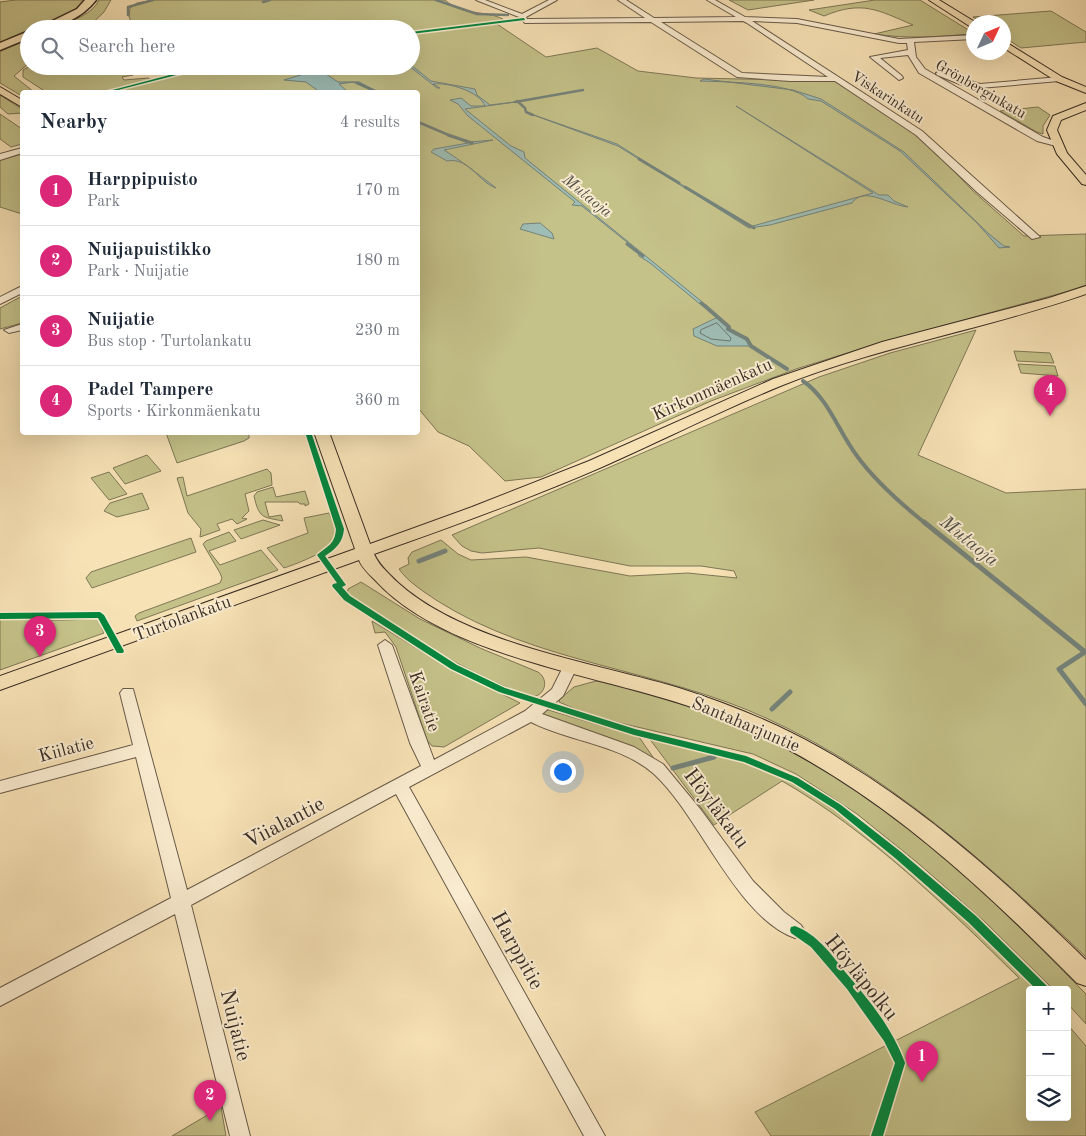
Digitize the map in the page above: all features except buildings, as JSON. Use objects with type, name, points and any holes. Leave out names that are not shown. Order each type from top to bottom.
[{"type":"highway","points":[[61,20],[81,11],[90,0]]},
{"type":"highway","points":[[0,46],[20,38]]},
{"type":"main road","points":[[932,0],[966,21]]},
{"type":"main road","points":[[1011,48],[1086,98]]},
{"type":"main road","points":[[1059,79],[1086,90]]},
{"type":"main road","points":[[0,90],[20,103]]},
{"type":"main road","points":[[1086,106],[1058,118],[1052,130],[1062,154],[1086,182]]},
{"type":"main road","points":[[1056,140],[1067,120],[1086,112]]},
{"type":"main road","name":"Kirkonmäenkatu","points":[[364,552],[478,511],[596,464],[778,382],[887,345],[1054,301],[1086,290]]},
{"type":"main road","name":"Santaharjuntie","points":[[322,435],[364,552],[376,572],[402,596],[430,614],[476,634],[571,665],[713,707],[786,738],[840,769],[906,815],[1012,906],[1086,976]]},
{"type":"main road","name":"Turtolankatu","points":[[0,683],[364,552]]},
{"type":"street","points":[[479,0],[523,19],[745,19],[797,21],[873,37],[910,42],[966,38]]},
{"type":"street","points":[[523,19],[554,0]]},
{"type":"street","points":[[621,0],[740,75],[790,79],[836,79]]},
{"type":"street","name":"Viskarinkatu","points":[[710,0],[745,19],[919,133],[980,190],[1035,237]]},
{"type":"street","name":"Grönberginkatu","points":[[910,42],[912,46],[911,52],[916,64],[922,71],[1040,139],[1056,140]]},
{"type":"street","points":[[899,78],[874,57],[911,52]]},
{"type":"street","points":[[916,64],[966,84],[980,86],[1059,79]]},
{"type":"street","points":[[0,146],[10,154]]},
{"type":"street","points":[[0,157],[20,152]]},
{"type":"street","points":[[0,301],[20,290]]},
{"type":"street","points":[[9,330],[20,327]]},
{"type":"street","name":"Kairatie","points":[[385,645],[418,744],[430,769]]},
{"type":"street","name":"Viialantie","points":[[0,998],[531,715],[558,692],[571,665]]},
{"type":"street","name":"Nuijatie","points":[[128,693],[240,1136]]},
{"type":"street","name":"Höyläkatu","points":[[531,715],[624,750],[657,768],[687,803],[749,888],[777,917],[795,930]]},
{"type":"street","name":"Kiilatie","points":[[0,787],[142,750]]},
{"type":"street","name":"Harppitie","points":[[400,786],[595,1136]]},
{"type":"shaded area","points":[[16,0],[85,0],[76,10],[58,20],[20,20],[20,36],[0,44],[0,2]]},
{"type":"shaded area","points":[[99,0],[111,0],[104,12],[96,20],[72,20],[84,15]]},
{"type":"shaded area","points":[[155,0],[445,0],[466,11],[489,14],[503,19],[497,24],[546,57],[597,48],[638,71],[696,78],[834,81],[909,129],[932,148],[973,191],[1024,236],[1086,234],[1086,285],[876,344],[796,369],[711,401],[541,477],[505,481],[469,446],[438,432],[420,410],[420,90],[118,90],[178,75],[420,75],[420,20],[130,20],[130,8],[137,3]]},
{"type":"shaded area","points":[[729,0],[814,0],[748,10]]},
{"type":"shaded area","points":[[875,0],[920,0],[966,29],[966,34],[898,37],[874,34],[913,25],[870,9],[849,9],[824,16],[809,10]]},
{"type":"shaded area","points":[[1051,11],[1086,32],[1086,42],[1021,48],[1011,42],[1011,15],[999,15]]},
{"type":"shaded area","points":[[20,42],[20,71],[14,76],[32,90],[20,90],[20,95],[0,83],[0,51]]},
{"type":"shaded area","points":[[23,75],[133,75],[122,77],[124,80],[148,78],[152,80],[113,90],[43,90],[23,77]]},
{"type":"shaded area","points":[[0,95],[20,108],[20,113],[8,114],[0,107]]},
{"type":"shaded area","points":[[1038,107],[1050,115],[1043,126],[1043,134],[1000,111]]},
{"type":"shaded area","points":[[0,114],[20,128],[20,145],[11,147],[0,139]]},
{"type":"shaded area","points":[[20,155],[20,213],[0,207],[0,160]]},
{"type":"shaded area","points":[[20,297],[20,324],[0,329],[0,308]]},
{"type":"shaded area","points":[[976,330],[918,455],[1006,493],[1086,489],[1086,957],[1013,889],[936,824],[896,794],[812,741],[768,719],[727,702],[515,639],[475,621],[436,600],[411,582],[399,569],[409,564],[408,558],[412,552],[441,540],[458,554],[471,560],[526,557],[630,576],[688,573],[737,578],[734,571],[701,566],[630,566],[539,548],[482,553],[471,551],[462,546],[452,535],[819,377],[890,353]]},
{"type":"shaded area","points":[[1014,351],[1050,353],[1054,363],[1017,361]]},
{"type":"shaded area","points":[[1018,364],[1055,366],[1058,376],[1021,373]]},
{"type":"shaded area","points":[[167,435],[249,435],[249,438],[244,441],[177,463]]},
{"type":"shaded area","points":[[147,455],[161,471],[125,484],[113,468]]},
{"type":"shaded area","points":[[267,469],[271,473],[272,485],[245,494],[249,511],[242,518],[247,519],[237,524],[232,519],[217,524],[220,530],[200,537],[201,529],[188,513],[177,478],[183,477],[187,496]]},
{"type":"shaded area","points":[[109,472],[127,494],[109,500],[91,478]]},
{"type":"shaded area","points":[[273,487],[276,497],[305,491],[309,504],[305,506],[305,504],[298,502],[265,502],[269,517],[281,515],[283,521],[266,517],[260,513],[254,496],[257,492]]},
{"type":"shaded area","points":[[142,493],[149,509],[117,517],[104,511],[110,503]]},
{"type":"shaded area","points":[[329,513],[337,535],[335,541],[323,551],[284,568],[267,548],[308,533],[304,518]]},
{"type":"shaded area","points":[[263,520],[280,525],[241,539],[234,530]]},
{"type":"shaded area","points":[[229,532],[236,541],[209,551],[220,565],[261,550],[278,570],[137,621],[135,616],[139,613],[220,583],[222,578],[220,573],[203,544]]},
{"type":"shaded area","points":[[191,538],[196,552],[92,588],[86,578],[91,572]]},
{"type":"shaded area","points":[[361,582],[420,619],[480,648],[538,672],[544,679],[544,688],[539,694],[530,697],[477,674],[443,656],[357,603],[347,593],[348,589]]},
{"type":"shaded area","points":[[0,613],[49,620],[98,618],[104,633],[0,670]]},
{"type":"shaded area","points":[[372,621],[446,666],[520,703],[444,747],[432,746],[427,740],[396,647],[385,632],[375,633]]},
{"type":"shaded area","points":[[596,681],[630,688],[696,708],[760,733],[821,764],[856,786],[923,839],[971,882],[1086,994],[1086,1024],[1071,1007],[1071,986],[1050,986],[985,922],[919,864],[857,814],[796,774],[753,754],[620,723],[585,713],[559,702],[574,687]]},
{"type":"shaded area","points":[[545,709],[639,737],[655,760],[545,717],[543,710]]},
{"type":"shaded area","points":[[649,738],[741,760],[770,771],[799,786],[826,803],[865,833],[959,914],[1032,986],[1026,986],[1026,1121],[1071,1121],[1071,1029],[1086,1046],[1086,1136],[771,1136],[755,1112],[1019,978],[936,898],[876,847],[814,801],[782,781],[714,825]]},
{"type":"shaded area","points":[[221,1107],[226,1136],[172,1136]]},
{"type":"water","points":[[420,72],[431,81],[475,89],[477,95],[490,105],[523,101],[465,109],[511,146],[524,152],[525,158],[706,305],[704,307],[639,256],[638,251],[582,206],[572,205],[575,202],[468,116],[458,104],[450,100],[461,98],[471,106],[485,106],[477,96],[455,86],[433,84],[440,88],[437,88],[420,75]]},
{"type":"water","points":[[300,75],[328,75],[338,82],[353,82],[339,84],[346,90],[317,90],[306,82],[284,80]]},
{"type":"water","points":[[704,79],[728,82],[700,81]]},
{"type":"water","points":[[353,82],[359,82],[373,90]]},
{"type":"water","points":[[728,82],[757,84],[788,89]]},
{"type":"water","points":[[788,89],[821,99],[904,152],[989,234],[1004,246],[1010,247],[999,248],[977,223],[900,151],[821,101],[808,99],[800,93]]},
{"type":"water","points":[[736,106],[879,195],[888,195],[894,201],[908,207],[871,196],[863,196],[857,198],[852,203],[770,225],[749,228],[618,146],[528,113],[617,144],[749,227],[873,193]]},
{"type":"water","points":[[446,134],[470,142],[493,140],[444,150],[466,165],[455,161],[447,161],[431,152],[434,149],[468,143]]},
{"type":"water","points":[[471,169],[496,188],[484,181]]},
{"type":"water","points":[[540,223],[552,233],[554,239],[520,229],[523,224]]},
{"type":"water","points":[[718,317],[734,334],[747,339],[751,346],[717,346],[694,336],[693,329]]},
{"type":"waterway","points":[[128,15],[128,7],[153,0]]},
{"type":"waterway","points":[[263,2],[270,0]]},
{"type":"waterway","points":[[436,0],[477,14],[508,15]]},
{"type":"waterway","points":[[357,83],[373,90]]},
{"type":"waterway","points":[[518,102],[583,90]]},
{"type":"waterway","points":[[518,102],[525,108],[526,112],[533,115]]},
{"type":"waterway","points":[[420,123],[451,136]]},
{"type":"waterway","points":[[451,136],[472,143]]},
{"type":"waterway","points":[[639,159],[679,183]]},
{"type":"waterway","points":[[685,187],[754,228]]},
{"type":"waterway","name":"Mutaoja","points":[[627,244],[643,256]]},
{"type":"waterway","name":"Mutaoja","points":[[701,303],[706,307]]},
{"type":"waterway","name":"Mutaoja","points":[[705,306],[729,327],[728,329],[747,339],[751,346],[787,369]]},
{"type":"waterway","name":"Mutaoja","points":[[803,381],[812,388],[827,406],[850,446],[872,475],[925,523]]},
{"type":"waterway","name":"Mutaoja","points":[[924,522],[1085,652],[1059,669],[1086,704]]},
{"type":"waterway","points":[[419,561],[445,551]]},
{"type":"waterway","points":[[772,709],[790,692]]},
{"type":"waterway","points":[[673,768],[714,757]]},
{"type":"cycle path","points":[[420,32],[524,19]]},
{"type":"cycle path","points":[[115,90],[174,75]]},
{"type":"cycle path","points":[[309,435],[340,529],[339,538],[335,544],[321,555],[342,585],[336,586],[347,598],[454,667],[502,690],[634,732],[746,759],[795,780],[838,807],[898,855],[972,919],[1040,986]]},
{"type":"cycle path","points":[[0,616],[100,615],[120,651]]},
{"type":"cycle path","name":"Höyläpolku","points":[[795,930],[815,944],[838,970],[877,1021],[896,1052],[900,1063],[877,1136]]},
{"type":"place","name":"Padel Tampere","points":[[1050,416]]},
{"type":"place","name":"Nuijatie","points":[[40,657]]},
{"type":"place","name":"Harppipuisto","points":[[922,1082]]},
{"type":"place","name":"Nuijapuistikko","points":[[210,1121]]}]
